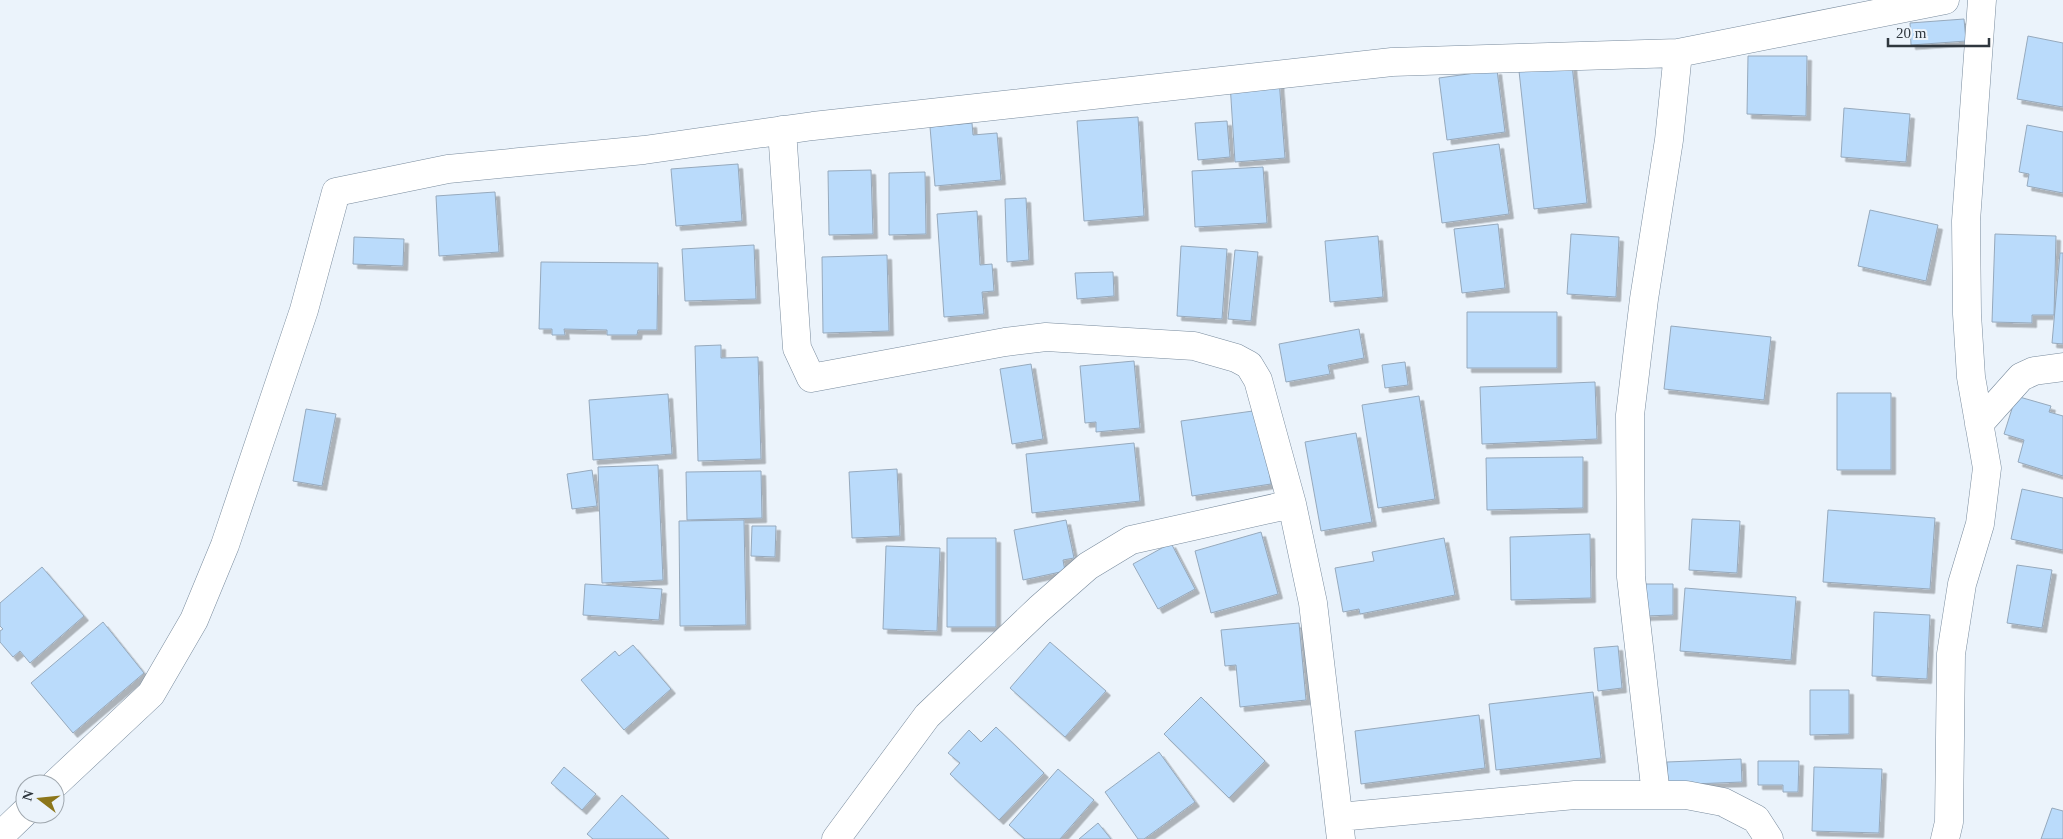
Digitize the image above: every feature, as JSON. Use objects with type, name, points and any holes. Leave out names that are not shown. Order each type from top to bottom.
[{"type":"street","points":[[65,775],[151,694],[194,620],[225,544],[304,310],[336,192],[448,170],[644,150],[782,130],[1392,62],[1678,53],[1945,0]]},
{"type":"street","points":[[1945,839],[1949,822],[1951,654],[1962,584],[1980,524],[1987,468],[1971,377],[1968,332],[1966,220],[1982,0]]},
{"type":"street","points":[[1656,795],[1631,577],[1630,415],[1644,299],[1669,140],[1678,53]]},
{"type":"street","points":[[782,130],[797,348],[811,378],[1005,342],[1046,337],[1194,346],[1236,358],[1249,365],[1258,380],[1292,504],[1314,603],[1340,828],[1576,795],[1686,795],[1723,802],[1756,819],[1769,839]]},
{"type":"street","points":[[1979,424],[2021,377],[2034,371],[2063,366]]},
{"type":"street","points":[[836,839],[927,716],[1088,566],[1130,540],[1292,504]]},
{"type":"street","points":[[0,836],[15,822]]},
{"type":"building","points":[[1964,19],[1966,41],[1911,45],[1910,23]]},
{"type":"building","points":[[2028,36],[2063,43],[2063,107],[2017,99]]},
{"type":"building","points":[[1748,56],[1807,56],[1806,116],[1747,114]]},
{"type":"building","points":[[1572,65],[1587,203],[1534,209],[1519,71]]},
{"type":"building","points":[[1497,70],[1505,132],[1447,140],[1439,78]]},
{"type":"building","points":[[1279,80],[1285,158],[1235,162],[1230,83]]},
{"type":"building","points":[[1844,108],[1910,114],[1906,162],[1841,157]]},
{"type":"building","points":[[1138,117],[1144,216],[1084,221],[1077,121]]},
{"type":"building","points":[[1227,121],[1230,157],[1198,160],[1195,123]]},
{"type":"building","points":[[972,123],[973,135],[997,133],[1001,180],[935,186],[930,127]]},
{"type":"building","points":[[2027,125],[2063,132],[2063,193],[2027,186],[2029,174],[2019,172]]},
{"type":"building","points":[[1499,144],[1509,214],[1442,223],[1433,153]]},
{"type":"building","points":[[738,164],[742,221],[676,226],[671,169]]},
{"type":"building","points":[[1263,167],[1267,223],[1195,227],[1192,171]]},
{"type":"building","points":[[871,170],[873,234],[829,235],[828,171]]},
{"type":"building","points":[[925,172],[926,234],[889,235],[889,173]]},
{"type":"building","points":[[495,192],[499,252],[439,256],[436,196]]},
{"type":"building","points":[[1026,198],[1029,260],[1007,262],[1005,199]]},
{"type":"building","points":[[1870,210],[1938,225],[1926,281],[1858,266]]},
{"type":"building","points":[[977,211],[980,265],[992,264],[994,291],[982,292],[984,314],[944,317],[937,214]]},
{"type":"building","points":[[1498,224],[1505,288],[1462,293],[1454,229]]},
{"type":"building","points":[[1571,234],[1619,237],[1616,297],[1567,294]]},
{"type":"building","points":[[1995,234],[2056,236],[2054,315],[2032,315],[2032,323],[1992,322]]},
{"type":"building","points":[[1378,236],[1383,297],[1330,302],[1325,241]]},
{"type":"building","points":[[354,237],[404,239],[403,266],[353,264]]},
{"type":"building","points":[[754,245],[756,299],[685,301],[682,249]]},
{"type":"building","points":[[1181,246],[1227,249],[1222,319],[1177,316]]},
{"type":"building","points":[[1235,250],[1258,252],[1251,321],[1228,319]]},
{"type":"building","points":[[2060,253],[2063,253],[2063,344],[2052,343]]},
{"type":"building","points":[[887,255],[889,331],[823,333],[822,257]]},
{"type":"building","points":[[541,262],[658,263],[657,330],[638,330],[637,335],[607,335],[607,330],[564,329],[565,335],[552,335],[552,329],[539,329]]},
{"type":"building","points":[[1113,272],[1114,296],[1077,299],[1075,273]]},
{"type":"building","points":[[1467,312],[1557,312],[1557,368],[1467,368]]},
{"type":"building","points":[[1671,326],[1771,337],[1764,400],[1664,389]]},
{"type":"building","points":[[1359,329],[1364,358],[1328,365],[1330,374],[1286,382],[1279,344]]},
{"type":"building","points":[[721,345],[721,358],[758,357],[761,459],[698,461],[695,346]]},
{"type":"building","points":[[1134,361],[1140,428],[1096,432],[1096,422],[1085,423],[1080,366]]},
{"type":"building","points":[[1405,362],[1408,385],[1385,388],[1382,365]]},
{"type":"building","points":[[1031,364],[1043,439],[1012,444],[1000,369]]},
{"type":"building","points":[[1595,382],[1597,439],[1482,444],[1480,387]]},
{"type":"building","points":[[1837,393],[1891,393],[1891,470],[1837,470]]},
{"type":"building","points":[[668,394],[672,454],[593,460],[589,400]]},
{"type":"building","points":[[1419,396],[1435,499],[1378,508],[1362,405]]},
{"type":"building","points":[[2016,396],[2051,406],[2049,412],[2063,416],[2063,476],[2018,462],[2024,440],[2004,434]]},
{"type":"building","points":[[306,409],[336,414],[322,486],[293,481]]},
{"type":"building","points":[[1260,410],[1271,484],[1192,496],[1181,421]]},
{"type":"building","points":[[1356,433],[1372,522],[1321,531],[1305,442]]},
{"type":"building","points":[[1134,443],[1140,501],[1032,513],[1026,454]]},
{"type":"building","points":[[1583,457],[1583,508],[1487,510],[1486,458]]},
{"type":"building","points":[[658,465],[663,580],[602,583],[598,467]]},
{"type":"building","points":[[897,469],[900,536],[852,538],[849,472]]},
{"type":"building","points":[[592,470],[597,506],[572,509],[567,474]]},
{"type":"building","points":[[761,471],[762,518],[687,520],[686,472]]},
{"type":"building","points":[[2022,489],[2063,498],[2063,550],[2011,539]]},
{"type":"building","points":[[1828,510],[1935,518],[1930,589],[1823,582]]},
{"type":"building","points":[[1692,519],[1740,521],[1737,573],[1689,570]]},
{"type":"building","points":[[744,520],[746,625],[680,626],[679,521]]},
{"type":"building","points":[[1066,520],[1074,558],[1063,560],[1065,571],[1023,580],[1014,530]]},
{"type":"building","points":[[752,526],[776,526],[775,557],[751,556]]},
{"type":"building","points":[[1261,532],[1278,594],[1211,613],[1195,551]]},
{"type":"building","points":[[1590,534],[1591,598],[1511,600],[1510,537]]},
{"type":"building","points":[[947,538],[996,538],[996,627],[947,627]]},
{"type":"building","points":[[1444,538],[1455,595],[1360,614],[1359,609],[1343,612],[1335,568],[1374,561],[1372,552]]},
{"type":"building","points":[[1171,543],[1195,589],[1158,609],[1133,564]]},
{"type":"building","points":[[886,546],[940,548],[937,631],[883,629]]},
{"type":"building","points":[[2017,565],[2052,570],[2042,628],[2007,623]]},
{"type":"building","points":[[42,567],[84,616],[30,663],[20,651],[13,657],[0,642],[0,631],[3,629],[0,626],[0,603]]},
{"type":"building","points":[[585,584],[662,589],[659,620],[583,615]]},
{"type":"building","points":[[1644,584],[1673,584],[1673,615],[1645,616]]},
{"type":"building","points":[[1685,588],[1796,597],[1791,660],[1680,651]]},
{"type":"building","points":[[1874,612],[1930,615],[1927,679],[1872,676]]},
{"type":"building","points":[[103,622],[144,673],[73,733],[31,683]]},
{"type":"building","points":[[1299,623],[1306,700],[1240,707],[1236,665],[1225,666],[1221,630]]},
{"type":"building","points":[[1050,642],[1106,691],[1065,737],[1010,688]]},
{"type":"building","points":[[633,645],[671,689],[624,730],[581,680],[615,651],[619,656]]},
{"type":"building","points":[[1618,646],[1622,688],[1598,691],[1594,648]]},
{"type":"building","points":[[1810,690],[1849,690],[1849,734],[1810,735]]},
{"type":"building","points":[[1593,692],[1601,758],[1496,770],[1489,704]]},
{"type":"building","points":[[1201,697],[1265,761],[1229,798],[1164,734]]},
{"type":"building","points":[[1479,715],[1485,768],[1361,784],[1355,731]]},
{"type":"building","points":[[996,727],[1044,773],[999,820],[950,774],[960,763],[948,753],[969,730],[981,742]]},
{"type":"building","points":[[1159,752],[1195,802],[1144,839],[1138,839],[1105,792]]},
{"type":"building","points":[[1741,759],[1742,782],[1668,785],[1667,762]]},
{"type":"building","points":[[1758,761],[1799,761],[1798,792],[1783,792],[1783,785],[1758,785]]},
{"type":"building","points":[[564,767],[596,794],[582,810],[551,783]]},
{"type":"building","points":[[1814,767],[1882,769],[1879,833],[1812,831]]},
{"type":"building","points":[[1058,769],[1094,800],[1060,839],[1025,839],[1009,825]]},
{"type":"building","points":[[622,795],[669,839],[593,839],[587,834]]},
{"type":"building","points":[[2052,808],[2063,811],[2063,839],[2041,839]]},
{"type":"building","points":[[1098,823],[1111,839],[1079,839]]}]
